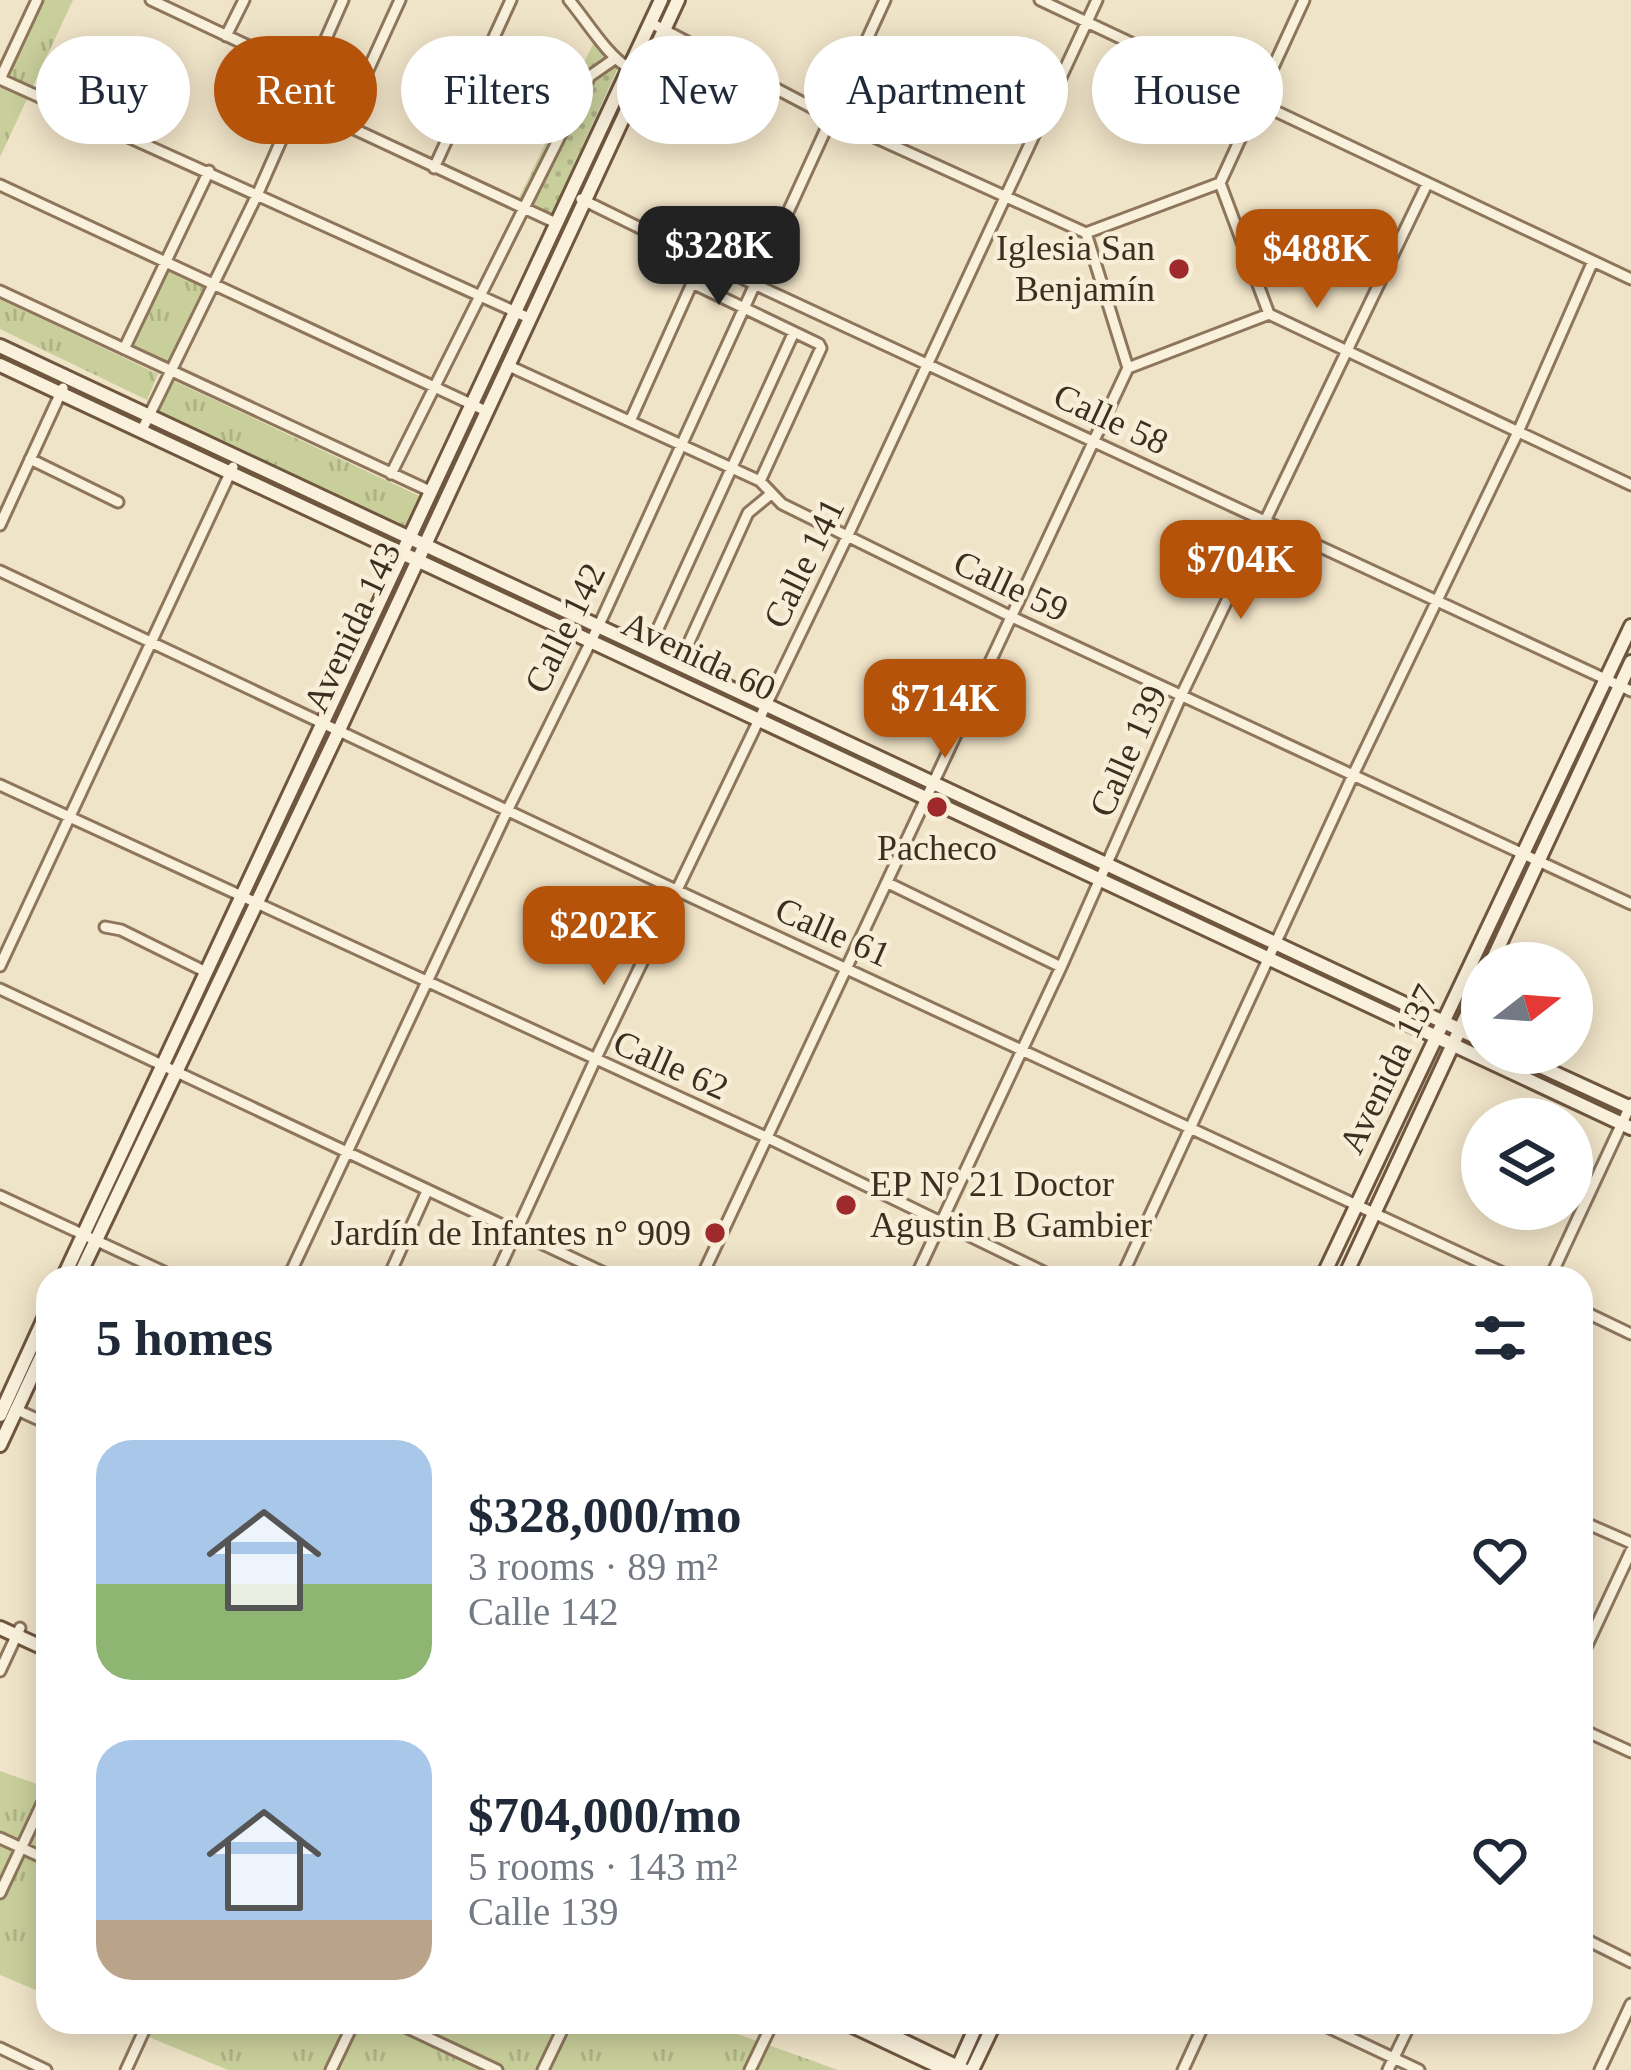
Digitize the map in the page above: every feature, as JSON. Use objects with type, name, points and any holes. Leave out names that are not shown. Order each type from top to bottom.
[{"type":"main road","name":"Avenida 143","points":[[71,1266],[89,1237],[332,726],[480,408],[514,313],[556,223],[577,197],[657,26],[661,0]]},
{"type":"main road","name":"Avenida 143","points":[[650,36],[678,0]]},
{"type":"main road","name":"Avenida 143","points":[[418,540],[432,492],[507,365],[529,318],[617,98]]},
{"type":"main road","name":"Avenida 60","points":[[0,346],[934,782],[1269,958],[1442,1029]]},
{"type":"main road","name":"Avenida 60","points":[[0,364],[927,797],[1276,943],[1626,1125]]},
{"type":"main road","name":"Avenida 137","points":[[1501,942],[1619,685],[1631,626]]},
{"type":"main road","name":"Avenida 137","points":[[1328,1266],[1525,853],[1631,662]]},
{"type":"main road","name":"Avenida 143","points":[[169,1068],[206,972],[250,900]]},
{"type":"main road","name":"Avenida 137","points":[[1350,1266],[1461,1026]]},
{"type":"main road","name":"Avenida 60","points":[[1456,1036],[1461,1037]]},
{"type":"main road","points":[[1559,1074],[1631,1106]]},
{"type":"main road","name":"Avenida 143","points":[[81,1266],[89,1237]]},
{"type":"main road","points":[[0,1445],[5,1407],[36,1337]]},
{"type":"main road","points":[[5,1407],[36,1360]]},
{"type":"main road","points":[[0,1623],[36,1640]]},
{"type":"main road","points":[[873,2034],[959,2069]]},
{"type":"main road","points":[[888,2034],[959,2069]]},
{"type":"main road","points":[[959,2069],[973,2034]]},
{"type":"main road","points":[[959,2069],[986,2034]]},
{"type":"street","points":[[38,0],[0,79],[529,318]]},
{"type":"street","points":[[151,0],[226,36],[244,0]]},
{"type":"street","points":[[327,36],[343,0]]},
{"type":"street","points":[[377,50],[400,0]]},
{"type":"street","points":[[434,168],[511,0]]},
{"type":"street","points":[[569,0],[617,62]]},
{"type":"street","name":"Calle 142","points":[[868,36],[885,0]]},
{"type":"street","points":[[1040,0],[1120,36]]},
{"type":"street","name":"Calle 141","points":[[500,1266],[848,537],[1097,0]]},
{"type":"street","points":[[1283,45],[1304,0]]},
{"type":"street","points":[[657,26],[804,103]]},
{"type":"street","points":[[392,474],[590,76],[614,60]]},
{"type":"street","points":[[1283,114],[1631,279]]},
{"type":"street","points":[[377,141],[556,223]]},
{"type":"street","points":[[142,430],[280,144]]},
{"type":"street","name":"Calle 142","points":[[294,1266],[599,625],[818,144]]},
{"type":"street","points":[[888,144],[1086,233],[1220,183]]},
{"type":"street","points":[[1238,144],[1220,183],[1269,314],[1631,484]]},
{"type":"street","points":[[124,349],[209,171]]},
{"type":"street","name":"Calle 139","points":[[921,1266],[1182,694],[1426,184]]},
{"type":"street","points":[[0,185],[480,408]]},
{"type":"street","name":"Calle 58","points":[[577,197],[754,284],[1619,685]]},
{"type":"street","points":[[707,1266],[1128,368],[1086,233]]},
{"type":"street","points":[[631,419],[703,259]]},
{"type":"street","points":[[1127,1266],[1354,772],[1518,432],[1593,261]]},
{"type":"street","points":[[692,283],[819,344],[760,481]]},
{"type":"street","points":[[0,291],[432,492]]},
{"type":"street","points":[[1128,368],[1269,314]]},
{"type":"street","points":[[650,648],[794,332]]},
{"type":"street","name":"Calle 59","points":[[507,365],[760,481],[782,504],[1012,617],[1631,904]]},
{"type":"street","points":[[0,525],[68,377]]},
{"type":"street","points":[[0,966],[237,456]]},
{"type":"street","points":[[30,459],[118,502]]},
{"type":"street","points":[[680,662],[748,513],[771,494]]},
{"type":"street","name":"Calle 61","points":[[0,572],[1488,1266]]},
{"type":"street","name":"Calle 62","points":[[0,785],[768,1138],[1032,1266]]},
{"type":"street","points":[[888,883],[1061,967]]},
{"type":"street","points":[[105,927],[122,930],[206,972]]},
{"type":"street","points":[[0,989],[588,1266]]},
{"type":"street","points":[[1556,1266],[1631,1106]]},
{"type":"street","points":[[393,1266],[427,1191]]},
{"type":"street","points":[[0,1196],[151,1266]]},
{"type":"street","points":[[1593,1316],[1631,1334]]},
{"type":"street","points":[[5,1407],[36,1419]]},
{"type":"street","points":[[1593,1527],[1631,1547],[1593,1631]]},
{"type":"street","points":[[0,1671],[19,1632]]},
{"type":"street","points":[[1593,1735],[1631,1752]]},
{"type":"street","points":[[0,1893],[36,1816]]},
{"type":"street","points":[[0,1838],[36,1855]]},
{"type":"street","points":[[1593,1943],[1631,1962]]},
{"type":"street","points":[[1600,2070],[1631,2004]]},
{"type":"street","points":[[126,2070],[142,2034]]},
{"type":"street","points":[[332,2070],[348,2034]]},
{"type":"street","points":[[420,2034],[497,2070]]},
{"type":"street","points":[[543,2070],[560,2034]]},
{"type":"street","points":[[750,2070],[767,2034]]},
{"type":"street","points":[[1183,2070],[1200,2034]]},
{"type":"street","points":[[1343,2034],[1419,2070]]},
{"type":"street","points":[[1388,2070],[1405,2034]]},
{"type":"street","points":[[0,2048],[46,2070]]},
{"type":"green space","points":[[43,0],[73,0],[56,36],[36,36],[32,88],[7,76]]},
{"type":"green space","points":[[593,44],[617,54],[617,69],[593,123]]},
{"type":"green space","points":[[3,83],[29,95],[0,157],[0,89]]},
{"type":"green space","points":[[545,144],[583,144],[551,216],[518,200]]},
{"type":"green space","points":[[171,267],[205,284],[167,363],[133,346]]},
{"type":"green space","points":[[0,299],[158,374],[147,400],[0,329]]},
{"type":"green space","points":[[172,380],[426,499],[409,536],[155,418]]},
{"type":"green space","points":[[0,1771],[36,1784],[36,1990],[0,1975]]},
{"type":"green space","points":[[142,2034],[738,2034],[838,2070],[228,2070]]},
{"type":"place","name":"Iglesia San Benjamín","points":[[1179,269]]},
{"type":"place","name":"Pacheco","points":[[937,807]]},
{"type":"place","name":"EP N° 21 Doctor Agustin B Gambier","points":[[846,1205]]},
{"type":"place","name":"Jardín de Infantes n° 909","points":[[715,1233]]}]
